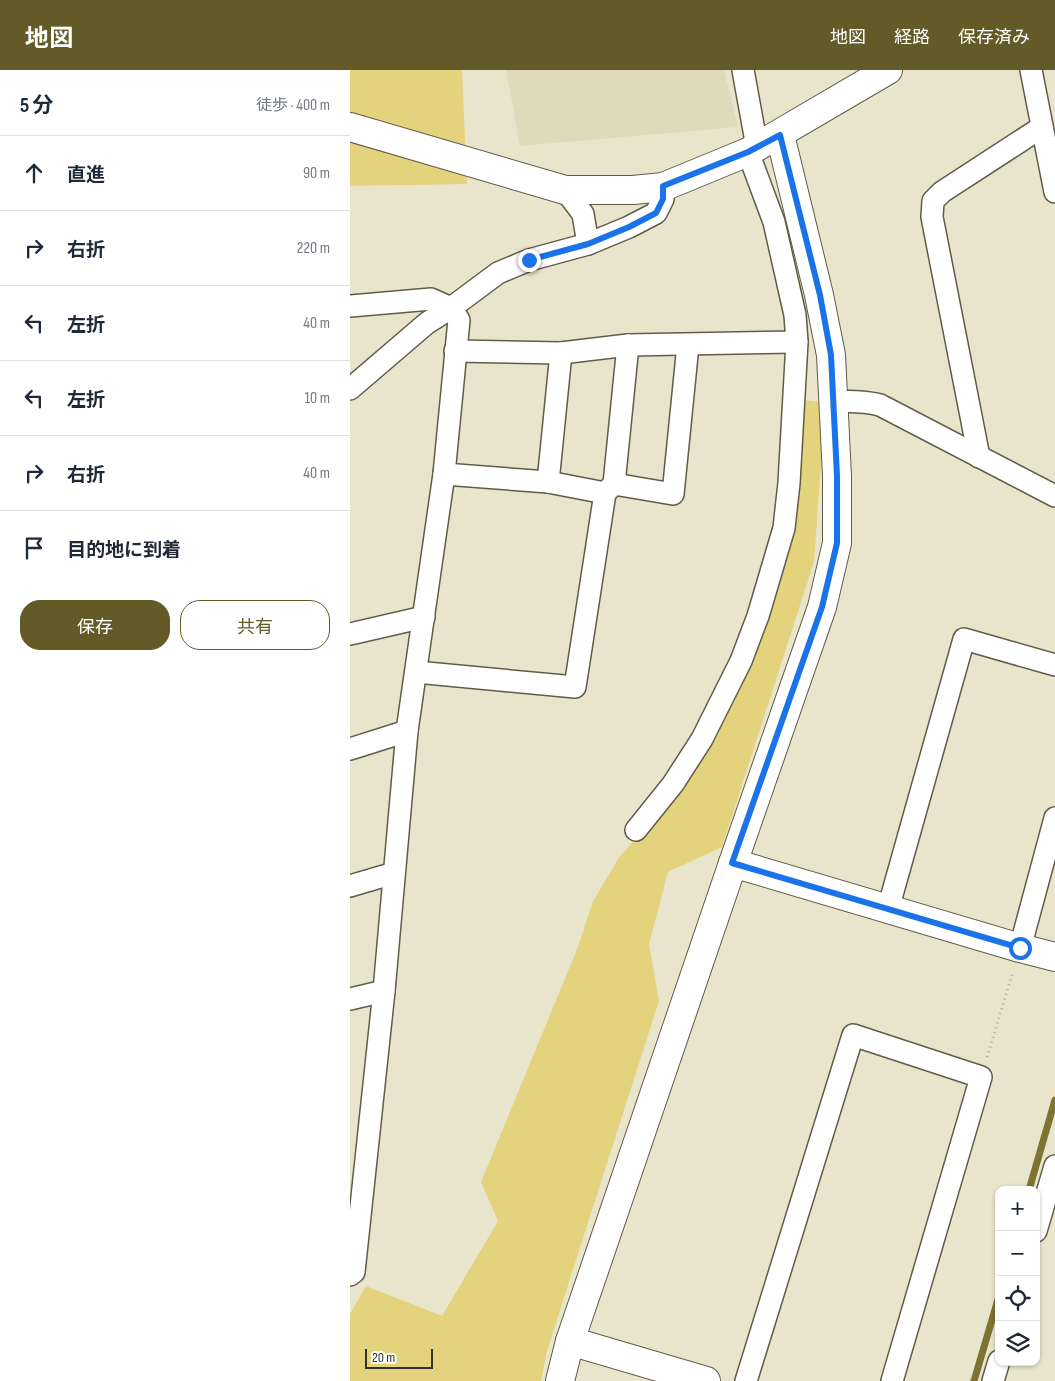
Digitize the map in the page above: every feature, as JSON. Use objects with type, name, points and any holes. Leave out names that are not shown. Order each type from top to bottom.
[{"type":"street","points":[[636,830],[673,784],[702,738],[741,661],[758,616],[784,528],[789,483],[797,342],[794,315],[774,222],[762,145],[743,70]]},
{"type":"street","points":[[350,127],[566,190],[633,190],[663,186],[762,145],[888,70]]},
{"type":"street","points":[[1031,70],[1055,192]]},
{"type":"street","points":[[979,458],[932,217],[933,201],[942,192],[1042,128]]},
{"type":"street","points":[[560,1381],[570,1341],[732,863],[822,607],[837,543],[837,476],[831,355],[820,295],[762,145]]},
{"type":"street","points":[[350,389],[427,323],[451,308],[498,273],[529,260],[588,244],[629,227],[656,213],[663,199],[663,186]]},
{"type":"street","points":[[566,190],[583,214],[588,244]]},
{"type":"street","points":[[350,306],[431,299],[451,308],[459,320],[444,474],[407,731],[384,991],[354,1272],[350,1275]]},
{"type":"street","points":[[455,351],[561,353],[628,345],[797,342]]},
{"type":"street","points":[[444,474],[673,494],[688,344]]},
{"type":"street","points":[[416,672],[575,687],[609,488],[628,345]]},
{"type":"street","points":[[548,482],[561,353]]},
{"type":"street","points":[[834,402],[855,401],[880,405],[1055,496]]},
{"type":"street","points":[[350,634],[424,617]]},
{"type":"street","points":[[888,909],[964,639],[1055,665]]},
{"type":"street","points":[[350,749],[407,731]]},
{"type":"street","points":[[1020,948],[1055,818]]},
{"type":"street","points":[[732,863],[1055,957]]},
{"type":"street","points":[[350,886],[394,873]]},
{"type":"street","points":[[350,999],[384,991]]},
{"type":"street","points":[[746,1381],[852,1035],[981,1077],[892,1381]]},
{"type":"street","points":[[1040,1217],[1055,1166]]},
{"type":"street","points":[[570,1341],[706,1381]]},
{"type":"street","points":[[993,1381],[998,1366]]},
{"type":"path","points":[[981,1077],[1020,948]]},
{"type":"shaded area","points":[[350,70],[462,70],[467,184],[350,186]]},
{"type":"shaded area","points":[[506,70],[724,70],[738,127],[520,146]]},
{"type":"shaded area","points":[[803,400],[821,402],[823,437],[814,562],[722,847],[668,872],[649,944],[659,1001],[547,1351],[541,1381],[350,1381],[350,1314],[366,1286],[442,1316],[498,1221],[481,1182],[578,947],[593,901],[620,856],[681,789],[736,690],[782,572],[798,473]]},
{"type":"waterway","points":[[1030,1186],[1055,1100]]},
{"type":"waterway","points":[[974,1381],[995,1310]]},
{"type":"route","points":[[529,260],[588,244],[629,227],[656,213],[663,199],[663,186],[748,152],[780,135],[820,295],[831,355],[837,476],[837,543],[822,607],[732,863],[1020,948]]}]
